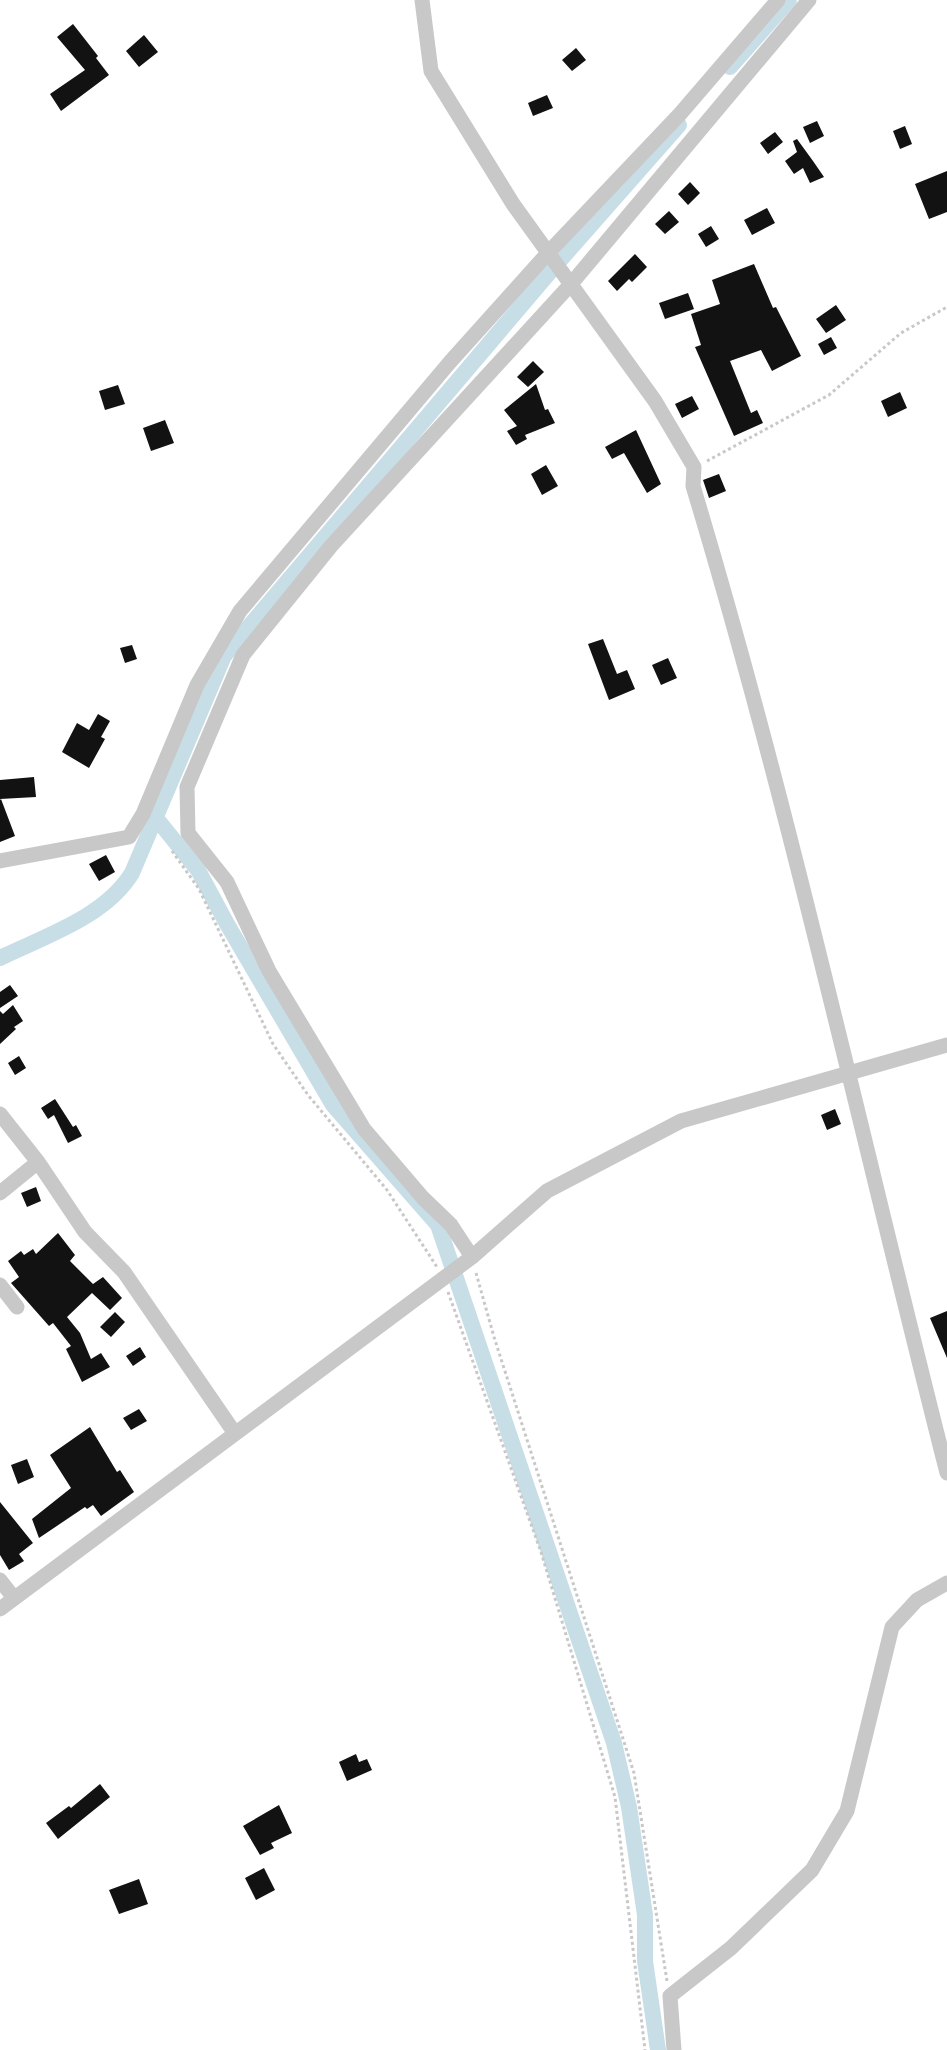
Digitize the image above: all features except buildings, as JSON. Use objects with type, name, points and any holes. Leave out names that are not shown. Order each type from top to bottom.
[{"type":"street","points":[[422,0],[431,71],[513,204],[637,374],[694,467],[693,486],[729,605],[850,1074],[871,1176],[947,1473]]},
{"type":"street","points":[[0,861],[129,837],[142,814],[197,685],[240,611],[423,393],[680,114],[778,0]]},
{"type":"street","points":[[471,1257],[451,1225],[423,1198],[364,1129],[269,971],[228,882],[188,833],[187,787],[243,655],[331,546],[569,281],[809,0]]},
{"type":"street","points":[[0,1609],[471,1257],[547,1191],[681,1121],[947,1045]]},
{"type":"street","points":[[0,1114],[38,1162],[85,1232],[124,1272],[234,1432]]},
{"type":"street","points":[[0,1192],[38,1162]]},
{"type":"street","points":[[0,1285],[17,1306]]},
{"type":"street","points":[[0,1580],[14,1598]]},
{"type":"street","points":[[674,2050],[670,1996],[730,1948],[812,1870],[847,1811],[892,1627],[917,1600],[947,1583]]},
{"type":"path","points":[[694,467],[829,395],[901,333],[947,307]]},
{"type":"path","points":[[172,850],[199,889],[273,1044],[308,1095],[387,1190],[443,1276],[541,1552],[615,1797],[645,2050]]},
{"type":"path","points":[[471,1257],[494,1337],[634,1773],[670,1996]]},
{"type":"waterway","points":[[730,67],[789,0]]},
{"type":"waterway","points":[[0,958],[73,924],[106,902],[120,888],[132,873],[224,656],[554,267],[679,125]]},
{"type":"waterway","points":[[156,818],[198,870],[333,1105],[438,1225],[614,1743],[629,1807],[645,1915],[645,1961],[658,2050]]}]
